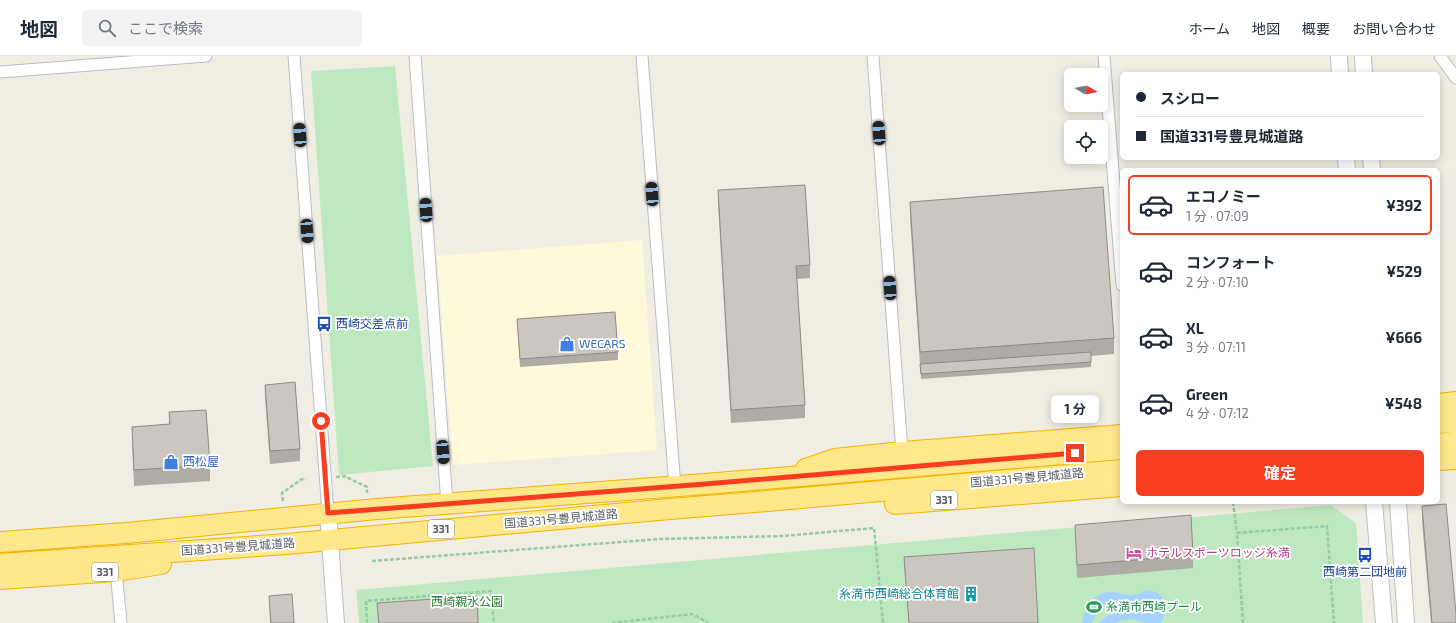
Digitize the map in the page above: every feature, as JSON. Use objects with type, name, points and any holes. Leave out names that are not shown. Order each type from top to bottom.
[{"type":"highway","points":[[1440,404],[1456,402]]},
{"type":"highway","points":[[1440,423],[1456,422]]},
{"type":"highway","name":"331","points":[[782,478],[835,459],[902,452],[1120,435]]},
{"type":"highway","points":[[1440,444],[1456,442]]},
{"type":"highway","name":"国道331号豊見城道路","points":[[0,542],[133,532],[328,513],[675,487],[1120,449]]},
{"type":"highway","points":[[1440,460],[1456,459]]},
{"type":"highway","name":"国道331号豊見城道路","points":[[0,564],[330,540],[1120,470]]},
{"type":"highway","name":"331","points":[[767,501],[805,510],[1120,486]]},
{"type":"highway","name":"331","points":[[0,528],[120,528],[133,532]]},
{"type":"highway","name":"331","points":[[0,579],[116,571],[162,564],[207,550]]},
{"type":"street","points":[[0,72],[78,61],[206,56]]},
{"type":"street","points":[[294,56],[336,623]]},
{"type":"street","points":[[415,56],[447,504]]},
{"type":"street","points":[[642,56],[675,487]]},
{"type":"street","points":[[873,56],[902,452]]},
{"type":"street","points":[[1104,56],[1120,260]]},
{"type":"street","points":[[1339,56],[1340,72]]},
{"type":"street","points":[[1363,56],[1364,72]]},
{"type":"street","points":[[1440,56],[1456,78]]},
{"type":"street","points":[[1374,504],[1384,623]]},
{"type":"street","points":[[1398,504],[1406,623]]},
{"type":"street","points":[[116,571],[121,623]]},
{"type":"path","points":[[334,477],[344,476],[367,487],[367,494]]},
{"type":"path","points":[[284,506],[282,492],[302,479],[306,479]]},
{"type":"path","points":[[1233,504],[1237,533],[1243,623]]},
{"type":"path","points":[[1237,533],[1327,526],[1334,623]]},
{"type":"path","points":[[372,561],[660,538],[783,536],[874,528],[883,623]]},
{"type":"path","points":[[367,623],[366,601],[492,591],[494,623]]},
{"type":"path","points":[[612,623],[692,614],[709,623]]},
{"type":"shaded area","points":[[642,240],[657,450],[453,465],[437,256]]},
{"type":"green space","points":[[395,66],[433,466],[339,475],[311,71]]},
{"type":"green space","name":"西崎親水公園","points":[[1331,505],[1356,523],[1363,623],[359,623],[356,590]]},
{"type":"water","name":"糸満市西崎プール","points":[[1149,590],[1158,593],[1166,602],[1165,614],[1161,623],[1145,623],[1132,619],[1122,620],[1116,623],[1099,623],[1112,613],[1125,609],[1152,612],[1155,605],[1149,602],[1133,606],[1116,604],[1106,605],[1099,610],[1092,623],[1082,623],[1088,606],[1100,595],[1116,592],[1126,595],[1134,595]]},
{"type":"building","points":[[805,185],[810,265],[796,266],[805,405],[731,410],[718,190]]},
{"type":"building","points":[[1103,187],[1114,338],[920,352],[910,202]]},
{"type":"building","name":"WECARS","points":[[615,312],[618,352],[520,359],[517,319]]},
{"type":"building","points":[[1091,352],[1091,362],[921,374],[920,364]]},
{"type":"building","points":[[295,382],[300,449],[270,451],[265,385]]},
{"type":"building","name":"西松屋","points":[[206,410],[210,465],[134,470],[132,427],[170,424],[169,412]]},
{"type":"building","points":[[1446,504],[1456,623],[1432,623],[1422,506]]},
{"type":"building","name":"ホテルスポーツロッジ糸満","points":[[1191,515],[1193,555],[1077,565],[1075,525]]},
{"type":"building","name":"糸満市西崎総合体育館","points":[[1034,548],[1038,623],[909,623],[904,557]]},
{"type":"building","points":[[292,594],[294,623],[271,623],[269,596]]},
{"type":"building","points":[[477,596],[478,623],[379,623],[377,603]]},
{"type":"place","name":"西崎交差点前","points":[[324,324]]},
{"type":"place","name":"WECARS","points":[[567,344]]},
{"type":"place","name":"西松屋","points":[[171,462]]},
{"type":"place","name":"ホテルスポーツロッジ糸満","points":[[1134,553]]},
{"type":"place","name":"西崎第二団地前","points":[[1365,555]]},
{"type":"place","name":"糸満市西崎総合体育館","points":[[971,594]]},
{"type":"place","name":"糸満市西崎プール","points":[[1094,607]]},
{"type":"route","points":[[321,421],[328,513],[705,484],[1075,453]]}]
